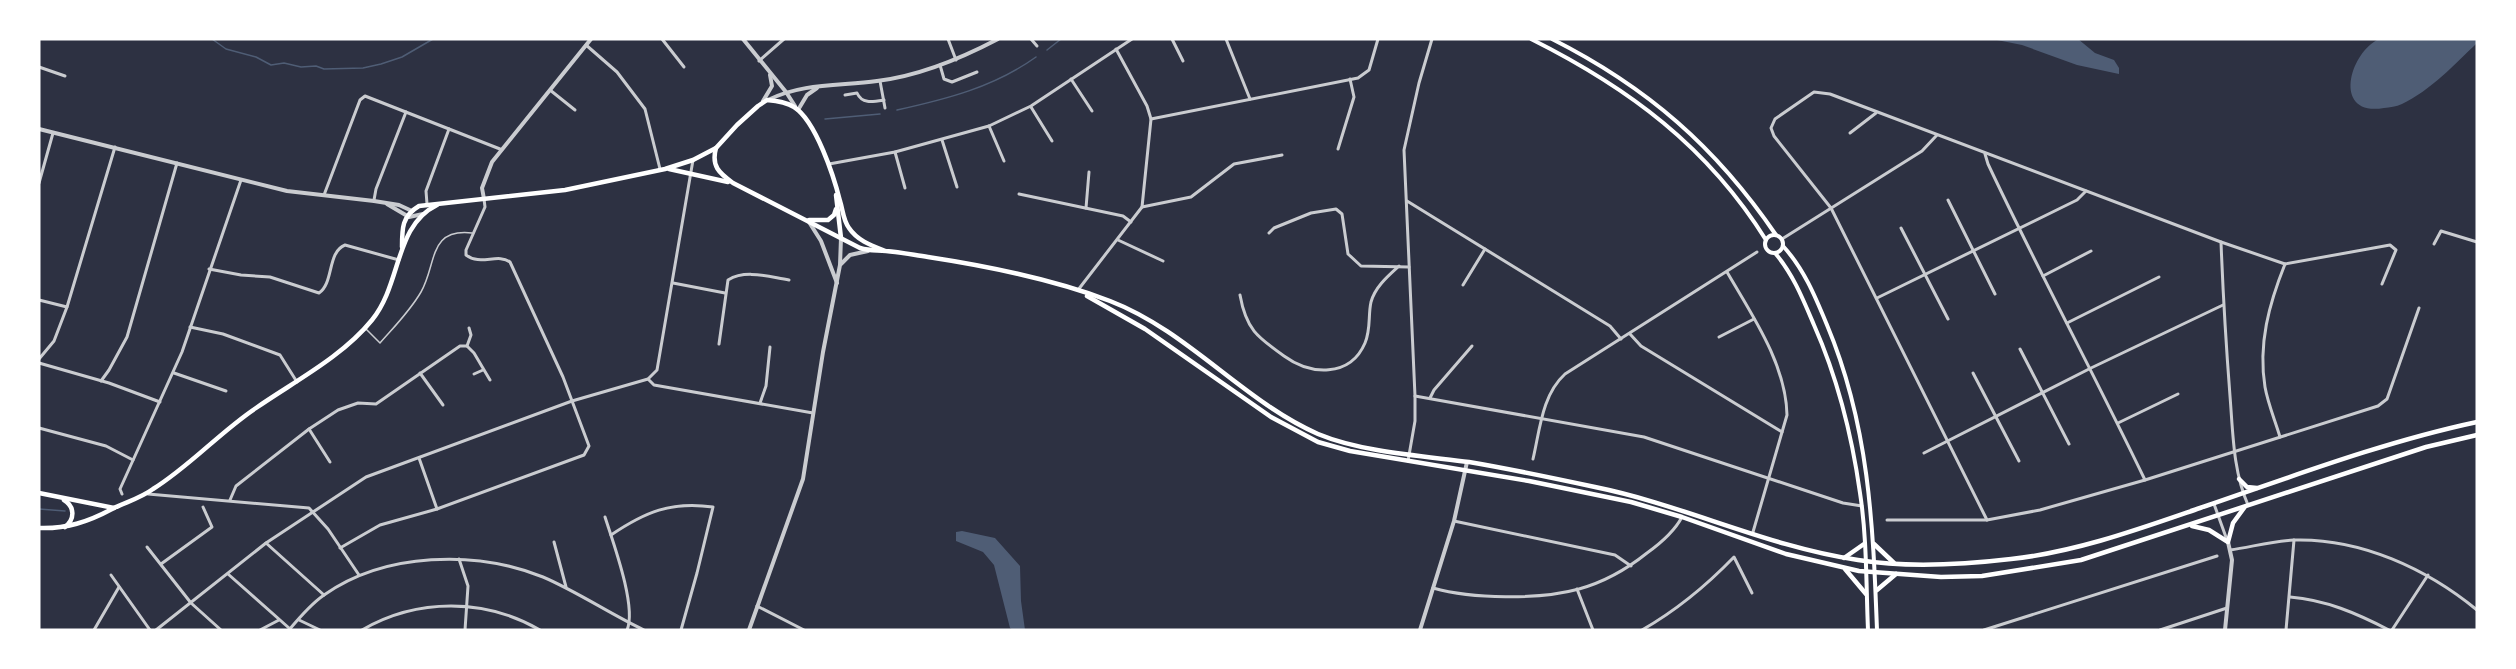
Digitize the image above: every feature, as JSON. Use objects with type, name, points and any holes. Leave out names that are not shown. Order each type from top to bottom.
[{"type":"highway","points":[[39,528],[63,528],[95,518],[146,494],[229,427],[297,382],[365,328],[387,297],[399,260],[406,216],[427,204],[566,190],[663,169],[693,160],[716,148],[765,101],[783,102],[797,109],[819,143],[848,227],[861,240],[886,251]]},
{"type":"highway","points":[[716,148],[714,156],[716,169],[733,183]]},
{"type":"highway","points":[[663,169],[733,183],[868,251],[886,251],[953,261],[1045,281],[1115,303],[1144,318],[1294,423],[1335,440],[1467,462],[1634,495],[1753,532],[1844,558],[1865,561],[1895,564],[1957,564],[2016,559],[2082,546],[2164,522],[2387,445],[2477,422]]},
{"type":"highway","points":[[836,189],[841,238]]},
{"type":"highway","points":[[807,220],[825,221],[832,218],[837,203]]},
{"type":"highway","points":[[402,247],[412,227],[423,214],[440,204]]},
{"type":"highway","points":[[1077,291],[1145,330],[1250,404],[1318,442],[1350,451],[1593,494],[1682,517],[1749,542],[1815,562],[1865,572],[1941,577],[1982,576],[2081,560],[2426,447],[2477,435]]},
{"type":"highway","points":[[2239,479],[2247,487],[2260,488]]},
{"type":"highway","points":[[39,493],[114,508]]},
{"type":"highway","points":[[62,499],[70,504],[73,513],[70,522],[63,528]]},
{"type":"highway","points":[[2190,526],[2209,530],[2228,542],[2233,523],[2247,506]]},
{"type":"highway","points":[[1749,542],[1753,532]]},
{"type":"highway","points":[[1844,558],[1864,544]]},
{"type":"highway","points":[[1874,544],[1895,564]]},
{"type":"highway","points":[[1845,568],[1866,594]]},
{"type":"highway","points":[[1877,590],[1896,574]]},
{"type":"main road","points":[[1531,39],[1597,75],[1672,129],[1725,182],[1766,240],[1764,243],[1766,249],[1775,253],[1797,285],[1828,358],[1850,442],[1862,506],[1868,630]]},
{"type":"main road","points":[[1552,39],[1606,69],[1647,97],[1707,148],[1745,190],[1776,235],[1782,239],[1783,246],[1796,261],[1809,283],[1840,358],[1861,433],[1874,544],[1877,630]]},
{"type":"main road","points":[[1766,240],[1776,235]]},
{"type":"main road","points":[[1775,253],[1783,246]]},
{"type":"street","points":[[340,548],[380,525],[437,509],[584,455],[589,446],[572,401],[510,262],[504,259],[479,261],[466,255],[466,250],[485,207],[483,183],[492,162],[500,149],[591,39]]},
{"type":"street","points":[[662,39],[684,67]]},
{"type":"street","points":[[743,39],[797,109],[807,95],[818,87]]},
{"type":"street","points":[[759,60],[784,39]]},
{"type":"street","points":[[948,39],[956,60]]},
{"type":"street","points":[[765,101],[805,87],[880,81],[956,60],[998,39]]},
{"type":"street","points":[[828,164],[895,152],[989,126],[1031,106],[1132,39]]},
{"type":"street","points":[[1172,39],[1183,61]]},
{"type":"street","points":[[1226,39],[1251,99]]},
{"type":"street","points":[[1151,119],[1358,78],[1369,70],[1378,39]]},
{"type":"street","points":[[1408,461],[1415,421],[1415,396],[1404,150],[1419,83],[1432,39]]},
{"type":"street","points":[[1033,40],[1037,46]]},
{"type":"street","points":[[585,45],[617,72],[645,109],[663,169]]},
{"type":"street","points":[[1077,291],[1142,207],[1151,119],[1147,105],[1116,49]]},
{"type":"street","points":[[940,65],[944,79],[952,82],[977,72]]},
{"type":"street","points":[[39,67],[65,76]]},
{"type":"street","points":[[765,101],[772,86],[770,74]]},
{"type":"street","points":[[1071,79],[1092,111]]},
{"type":"street","points":[[1338,149],[1354,97],[1350,79]]},
{"type":"street","points":[[880,81],[885,108]]},
{"type":"street","points":[[550,90],[575,110]]},
{"type":"street","points":[[1987,520],[1831,208],[1774,136],[1771,123],[1814,92],[1820,91],[2285,264],[2390,245],[2396,250],[2382,284]]},
{"type":"street","points":[[845,94],[857,93],[863,101],[869,102],[884,100]]},
{"type":"street","points":[[323,197],[360,100],[365,96],[500,149]]},
{"type":"street","points":[[1031,106],[1052,141]]},
{"type":"street","points":[[374,201],[376,189],[406,112]]},
{"type":"street","points":[[1850,133],[1876,113]]},
{"type":"street","points":[[989,126],[1004,161]]},
{"type":"street","points":[[39,129],[287,192],[374,201],[412,211]]},
{"type":"street","points":[[427,204],[426,190],[449,129]]},
{"type":"street","points":[[39,183],[53,133]]},
{"type":"street","points":[[1782,239],[1922,151],[1933,142],[1937,135]]},
{"type":"street","points":[[942,140],[957,187]]},
{"type":"street","points":[[115,147],[67,307],[54,341],[39,361],[161,403]]},
{"type":"street","points":[[895,152],[905,188]]},
{"type":"street","points":[[1985,153],[2019,229],[2091,368],[2145,480]]},
{"type":"street","points":[[1142,207],[1191,197],[1233,164],[1282,155]]},
{"type":"street","points":[[156,630],[266,543],[366,477],[572,401],[648,379],[657,370],[693,160]]},
{"type":"street","points":[[101,381],[127,337],[177,163]]},
{"type":"street","points":[[1086,208],[1089,171]]},
{"type":"street","points":[[122,494],[120,489],[174,373],[241,180]]},
{"type":"street","points":[[1876,298],[2077,200],[2086,191]]},
{"type":"street","points":[[1019,194],[1123,216],[1131,222]]},
{"type":"street","points":[[1948,200],[1995,294]]},
{"type":"street","points":[[1406,201],[1610,326],[1621,339]]},
{"type":"street","points":[[386,203],[406,216],[414,218],[423,214]]},
{"type":"street","points":[[1269,232],[1311,213],[1336,209],[1342,214],[1348,254],[1361,266],[1409,267]]},
{"type":"street","points":[[807,220],[821,241],[837,284]]},
{"type":"street","points":[[1901,228],[1948,319]]},
{"type":"street","points":[[2434,243],[2441,231],[2477,242]]},
{"type":"street","points":[[749,630],[803,479],[823,352],[840,265],[841,238]]},
{"type":"street","points":[[1118,239],[1163,261]]},
{"type":"street","points":[[2221,242],[2223,305],[2235,452],[2239,479],[2247,506]]},
{"type":"street","points":[[209,269],[270,277],[319,293],[325,289],[340,247],[345,245],[399,260]]},
{"type":"street","points":[[1463,285],[1485,249]]},
{"type":"street","points":[[840,265],[850,255],[868,251]]},
{"type":"street","points":[[2043,276],[2091,251]]},
{"type":"street","points":[[1533,459],[1542,417],[1554,384],[1565,374],[1757,252]]},
{"type":"street","points":[[2280,436],[2265,387],[2264,346],[2271,299],[2285,264]]},
{"type":"street","points":[[1240,295],[1248,326],[1258,337],[1288,359],[1306,367],[1326,371],[1349,364],[1358,355],[1365,344],[1369,329],[1371,302],[1375,292],[1383,280],[1399,266]]},
{"type":"street","points":[[1727,272],[1754,319],[1786,398],[1787,415],[1753,532]]},
{"type":"street","points":[[718,344],[728,280],[737,274],[789,280]]},
{"type":"street","points":[[2067,323],[2159,277]]},
{"type":"street","points":[[673,283],[725,293]]},
{"type":"street","points":[[39,300],[67,307]]},
{"type":"street","points":[[1924,453],[2044,394],[2091,368],[2223,305]]},
{"type":"street","points":[[1887,520],[1987,520],[2040,510],[2145,480],[2382,404],[2386,399],[2419,308]]},
{"type":"street","points":[[1719,337],[1754,319]]},
{"type":"street","points":[[190,327],[223,334],[280,355],[297,382]]},
{"type":"street","points":[[467,346],[471,335],[469,328]]},
{"type":"street","points":[[1630,334],[1641,346],[1782,432]]},
{"type":"street","points":[[230,500],[236,486],[309,429],[338,410],[358,403],[376,404],[460,346],[467,346],[474,353],[490,380]]},
{"type":"street","points":[[1430,398],[1434,390],[1472,346]]},
{"type":"street","points":[[760,403],[765,386],[770,347]]},
{"type":"street","points":[[2020,349],[2069,444]]},
{"type":"street","points":[[474,374],[483,370]]},
{"type":"street","points":[[174,373],[226,392]]},
{"type":"street","points":[[1973,373],[2019,461]]},
{"type":"street","points":[[420,374],[442,405]]},
{"type":"street","points":[[648,379],[654,385],[815,414]]},
{"type":"street","points":[[2118,424],[2178,394]]},
{"type":"street","points":[[1415,396],[1644,437],[1843,503],[1862,506]]},
{"type":"street","points":[[39,428],[106,446],[133,460]]},
{"type":"street","points":[[309,429],[330,462]]},
{"type":"street","points":[[419,458],[437,509]]},
{"type":"street","points":[[1419,630],[1454,521],[1467,462]]},
{"type":"street","points":[[146,494],[302,507],[313,512],[360,575]]},
{"type":"street","points":[[611,535],[638,517],[662,508],[696,504],[712,507],[698,573],[681,630]]},
{"type":"street","points":[[2214,504],[2232,560],[2225,630]]},
{"type":"street","points":[[161,564],[212,527],[203,507]]},
{"type":"street","points":[[605,517],[627,590],[630,623],[627,630]]},
{"type":"street","points":[[1433,588],[1467,594],[1510,596],[1577,590],[1631,566],[1669,536],[1682,517]]},
{"type":"street","points":[[1454,521],[1615,555],[1631,566]]},
{"type":"street","points":[[2230,550],[2294,540],[2320,542],[2370,552],[2389,557],[2428,575],[2457,593],[2477,610]]},
{"type":"street","points":[[2286,630],[2294,540]]},
{"type":"street","points":[[554,542],[566,588]]},
{"type":"street","points":[[266,543],[324,595]]},
{"type":"street","points":[[147,547],[191,603],[221,630]]},
{"type":"street","points":[[1984,630],[2217,556]]},
{"type":"street","points":[[1642,630],[1665,617],[1707,585],[1734,557],[1752,593]]},
{"type":"street","points":[[228,574],[289,629],[324,595],[360,575],[402,564],[459,559],[506,565],[543,577],[644,630]]},
{"type":"street","points":[[459,559],[468,586],[465,630]]},
{"type":"street","points":[[111,575],[150,630]]},
{"type":"street","points":[[2290,597],[2332,604],[2390,630],[2428,575]]},
{"type":"street","points":[[94,630],[119,587]]},
{"type":"street","points":[[1577,590],[1593,630]]},
{"type":"street","points":[[757,606],[804,630]]},
{"type":"street","points":[[362,630],[392,615],[420,608],[467,607],[497,611],[540,630]]},
{"type":"street","points":[[2160,630],[2228,607]]},
{"type":"street","points":[[260,630],[279,620]]},
{"type":"street","points":[[299,620],[320,630]]},
{"type":"lane","points":[[365,328],[380,343],[400,321],[423,289],[437,246],[442,240],[457,231],[473,233]]},
{"type":"water","points":[[1992,39],[2078,39],[2095,53],[2114,60],[2119,68],[2119,74],[2077,65],[2022,45]]},
{"type":"water","points":[[2379,39],[2477,39],[2477,43],[2442,76],[2413,98],[2395,106],[2368,108],[2357,103],[2352,94],[2351,82],[2360,57],[2368,46]]},
{"type":"water","points":[[962,531],[995,538],[1020,566],[1025,630],[1010,628],[994,565],[983,552],[956,541],[956,532]]},
{"type":"waterway","points":[[212,39],[226,49],[256,57],[271,65],[284,63],[324,69],[363,68],[381,64],[402,57],[433,39]]},
{"type":"waterway","points":[[1047,50],[1061,39]]},
{"type":"waterway","points":[[897,110],[970,91],[1004,76],[1036,57]]},
{"type":"waterway","points":[[825,119],[880,114]]},
{"type":"waterway","points":[[39,509],[65,511]]}]
